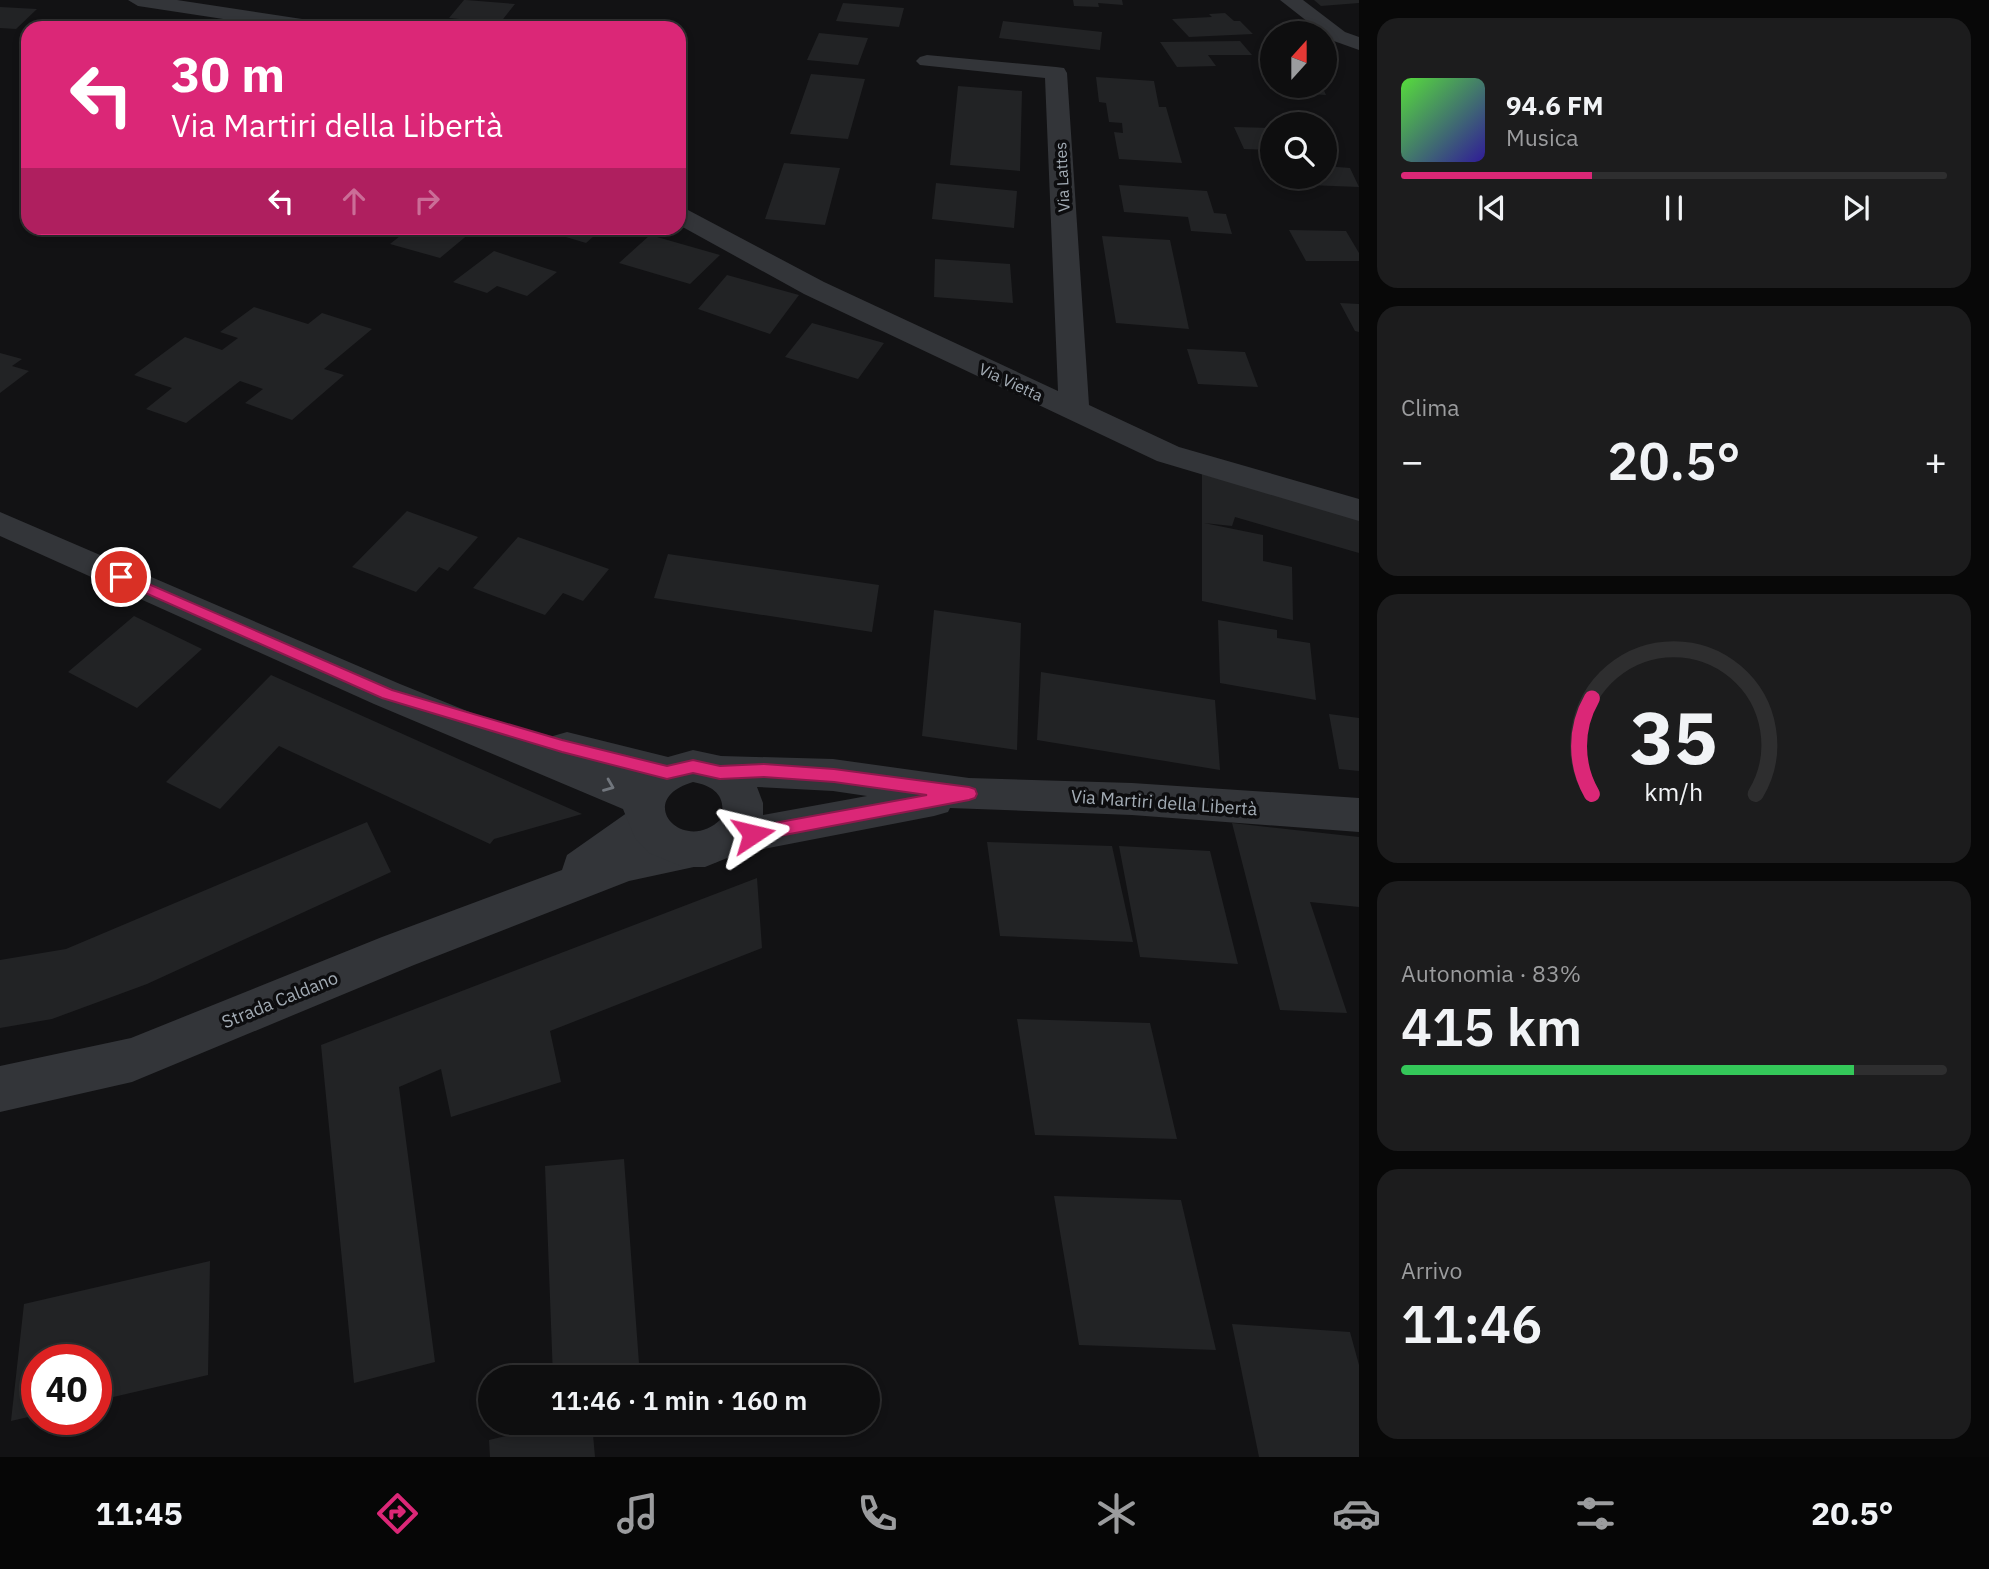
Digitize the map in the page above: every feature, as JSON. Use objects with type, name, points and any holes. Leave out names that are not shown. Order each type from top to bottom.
[{"type":"street","points":[[138,0],[315,20]]},
{"type":"street","points":[[1290,0],[1338,36],[1355,43],[1359,67]]},
{"type":"street","name":"Via Lattes","points":[[927,61],[1056,73],[1074,412]]},
{"type":"street","name":"Via Vietta","points":[[686,219],[814,288],[1168,454],[1359,510]]},
{"type":"street","points":[[0,523],[387,694],[652,798]]},
{"type":"street","points":[[693,766],[720,772],[732,780],[744,803],[744,816],[738,828],[716,844],[668,845],[654,834],[652,798],[693,766]]},
{"type":"street","name":"Via Martiri della Libertà","points":[[720,772],[764,771],[834,775],[969,794],[1132,799],[1359,815]]},
{"type":"street","name":"Via Martiri della Libertà","points":[[716,844],[969,794]]},
{"type":"street","name":"Strada Caldano","points":[[553,891],[652,798]]},
{"type":"street","name":"Strada Caldano","points":[[0,1089],[132,1060],[626,864],[716,844]]},
{"type":"building","points":[[464,0],[515,4],[502,21],[449,18]]},
{"type":"building","points":[[1073,0],[1122,0],[1123,5],[1098,3],[1099,7],[1074,6]]},
{"type":"building","points":[[1314,0],[1359,0],[1359,3],[1321,6]]},
{"type":"building","points":[[843,3],[904,8],[899,27],[836,21]]},
{"type":"building","points":[[0,7],[37,9],[21,21],[16,29],[0,28]]},
{"type":"building","points":[[1225,13],[1234,21],[1240,21],[1253,34],[1189,37],[1172,19],[1212,17],[1209,14]]},
{"type":"building","points":[[1003,21],[1102,32],[1100,50],[999,38]]},
{"type":"building","points":[[819,33],[868,38],[858,65],[807,60]]},
{"type":"building","points":[[1240,41],[1252,55],[1208,55],[1216,66],[1177,67],[1160,42]]},
{"type":"building","points":[[811,74],[865,79],[848,139],[790,134]]},
{"type":"building","points":[[1096,77],[1154,81],[1159,107],[1166,107],[1182,163],[1119,159],[1114,132],[1123,133],[1122,123],[1109,122],[1106,103],[1099,102]]},
{"type":"building","points":[[958,86],[1022,91],[1020,171],[950,165]]},
{"type":"building","points":[[1234,127],[1260,128],[1260,150],[1244,149]]},
{"type":"building","points":[[784,163],[840,168],[825,225],[765,219]]},
{"type":"building","points":[[1337,167],[1350,168],[1359,187],[1337,186]]},
{"type":"building","points":[[936,183],[1017,191],[1014,228],[932,219]]},
{"type":"building","points":[[1119,185],[1207,191],[1214,213],[1226,214],[1232,234],[1191,231],[1188,217],[1124,212]]},
{"type":"building","points":[[1289,230],[1346,231],[1359,253],[1359,261],[1306,261]]},
{"type":"building","points":[[401,235],[468,235],[440,258],[390,244]]},
{"type":"building","points":[[559,235],[595,235],[586,243]]},
{"type":"building","points":[[650,235],[720,255],[690,284],[619,263]]},
{"type":"building","points":[[1102,236],[1170,240],[1189,329],[1116,323]]},
{"type":"building","points":[[494,251],[557,272],[527,296],[497,286],[487,293],[453,282]]},
{"type":"building","points":[[935,259],[1010,264],[1013,303],[934,297]]},
{"type":"building","points":[[727,275],[799,295],[770,334],[698,309]]},
{"type":"building","points":[[1340,303],[1359,304],[1359,332],[1355,331]]},
{"type":"building","points":[[254,307],[308,324],[322,313],[372,329],[324,369],[344,375],[292,420],[245,403],[263,389],[240,381],[186,423],[146,409],[172,388],[134,375],[185,337],[222,350],[238,338],[220,332]]},
{"type":"building","points":[[812,323],[884,343],[858,379],[785,357]]},
{"type":"building","points":[[1187,349],[1245,352],[1258,387],[1198,384]]},
{"type":"building","points":[[0,353],[22,359],[12,366],[29,371],[0,393]]},
{"type":"building","points":[[1202,474],[1359,517],[1359,553],[1235,517],[1232,526],[1204,523],[1263,535],[1263,561],[1292,567],[1293,620],[1202,601]]},
{"type":"building","points":[[407,511],[478,537],[448,571],[439,567],[416,592],[352,567]]},
{"type":"building","points":[[518,537],[609,569],[583,601],[563,593],[545,615],[473,588]]},
{"type":"building","points":[[668,554],[879,585],[872,632],[654,598]]},
{"type":"building","points":[[934,610],[1021,623],[1017,750],[922,736]]},
{"type":"building","points":[[134,616],[202,649],[137,708],[68,672]]},
{"type":"building","points":[[1218,620],[1277,630],[1277,638],[1310,643],[1316,700],[1220,683]]},
{"type":"building","points":[[1041,672],[1215,700],[1220,770],[1037,740]]},
{"type":"building","points":[[271,675],[582,814],[494,839],[490,844],[279,746],[220,809],[166,782]]},
{"type":"building","points":[[1329,714],[1359,718],[1359,771],[1339,769]]},
{"type":"building","points":[[367,822],[391,872],[147,984],[52,1019],[0,1028],[0,960],[66,949]]},
{"type":"building","points":[[1232,823],[1359,837],[1359,907],[1310,902],[1347,1013],[1280,1010]]},
{"type":"building","points":[[987,842],[1112,846],[1133,942],[1000,936]]},
{"type":"building","points":[[1119,846],[1210,851],[1238,964],[1140,957]]},
{"type":"building","points":[[757,878],[762,948],[550,1031],[561,1082],[451,1117],[441,1069],[399,1087],[435,1362],[354,1383],[321,1045]]},
{"type":"building","points":[[1017,1019],[1150,1023],[1177,1139],[1035,1135]]},
{"type":"building","points":[[624,1159],[639,1365],[553,1365],[545,1166]]},
{"type":"building","points":[[1054,1196],[1181,1200],[1216,1350],[1079,1345]]},
{"type":"building","points":[[210,1261],[208,1375],[112,1397],[112,1344],[21,1344],[21,1419],[11,1421],[24,1304]]},
{"type":"building","points":[[1232,1324],[1350,1332],[1359,1365],[1359,1457],[1259,1457]]},
{"type":"building","points":[[510,1435],[593,1435],[595,1457],[490,1457],[489,1440]]},
{"type":"route","points":[[121,577],[387,694],[491,726],[667,773],[693,766],[720,772],[764,771],[834,775],[969,794],[753,834]]}]
